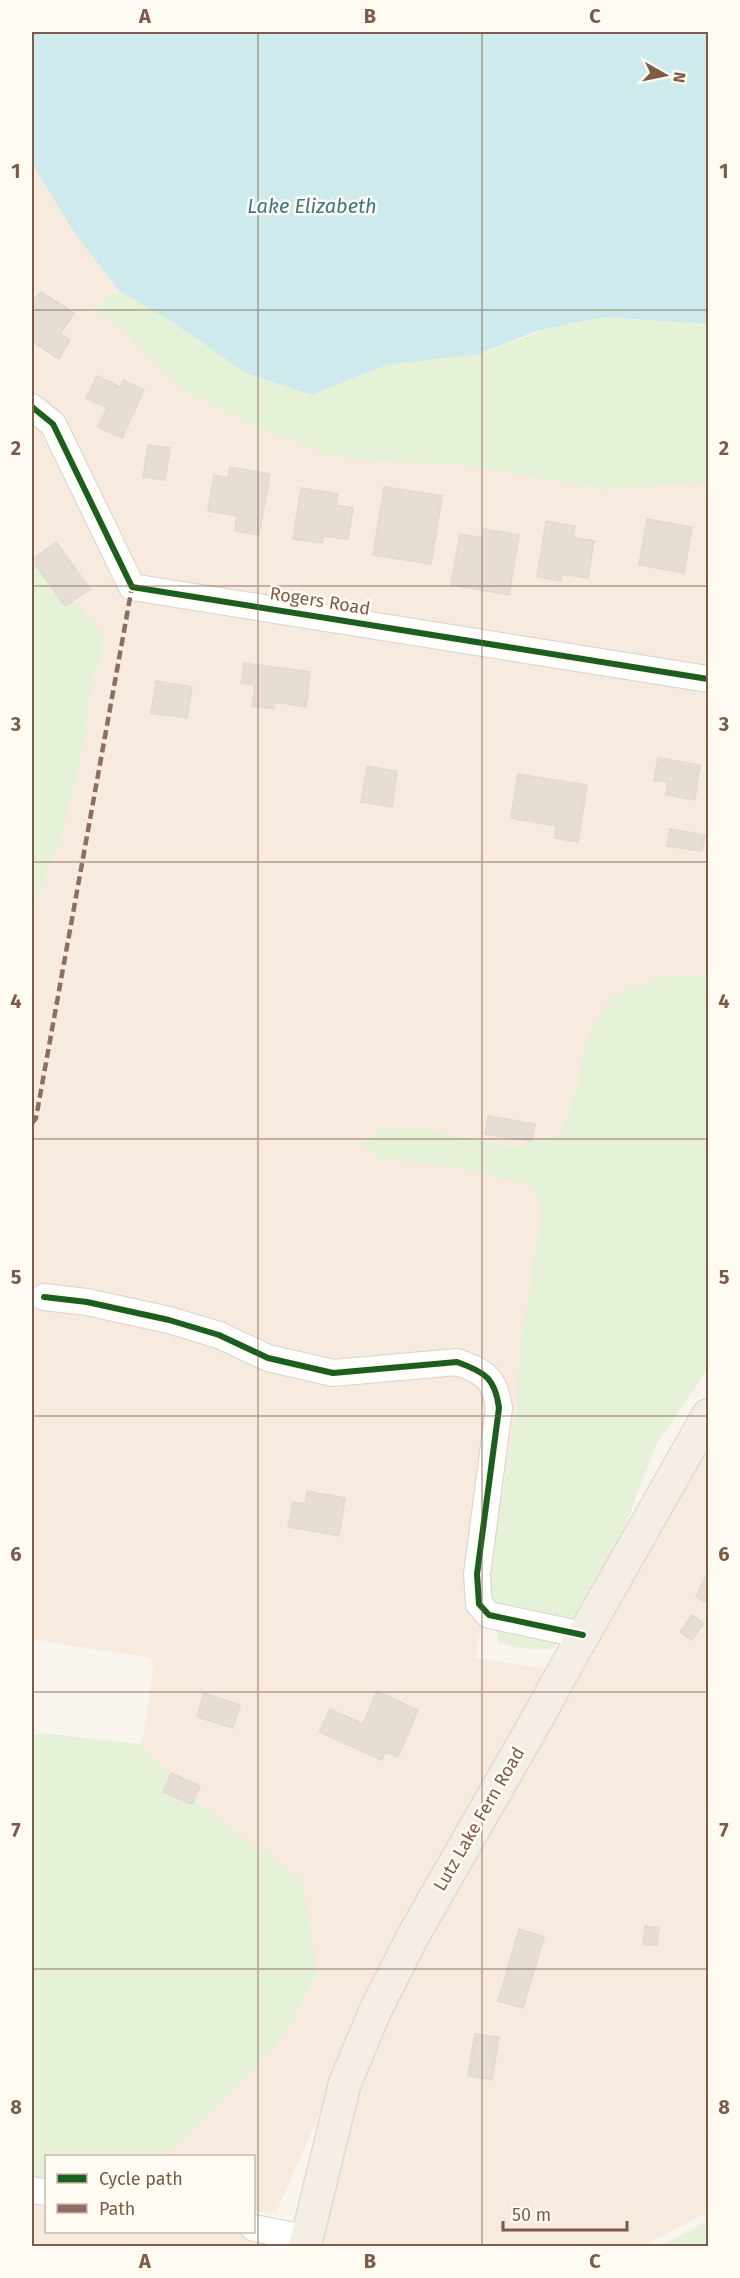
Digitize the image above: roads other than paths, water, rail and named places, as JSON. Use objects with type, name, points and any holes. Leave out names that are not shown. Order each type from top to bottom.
[{"type":"main road","name":"Lutz Lake Fern Road","points":[[305,2242],[345,2083],[376,2009],[413,1936],[542,1712],[708,1415]]},
{"type":"street","name":"Rogers Road","points":[[32,407],[53,424],[132,587],[708,679]]},
{"type":"street","points":[[44,1297],[87,1302],[169,1320],[219,1335],[268,1358],[333,1373],[457,1362],[475,1369],[489,1378],[496,1391],[499,1408],[477,1574],[480,1604],[489,1615],[583,1635]]},
{"type":"street","points":[[255,2228],[305,2242]]},
{"type":"water","name":"Lake Elizabeth","points":[[32,32],[708,32],[708,322],[705,324],[604,317],[537,331],[479,354],[386,365],[312,395],[246,373],[174,323],[118,290],[76,235],[32,164]]}]
